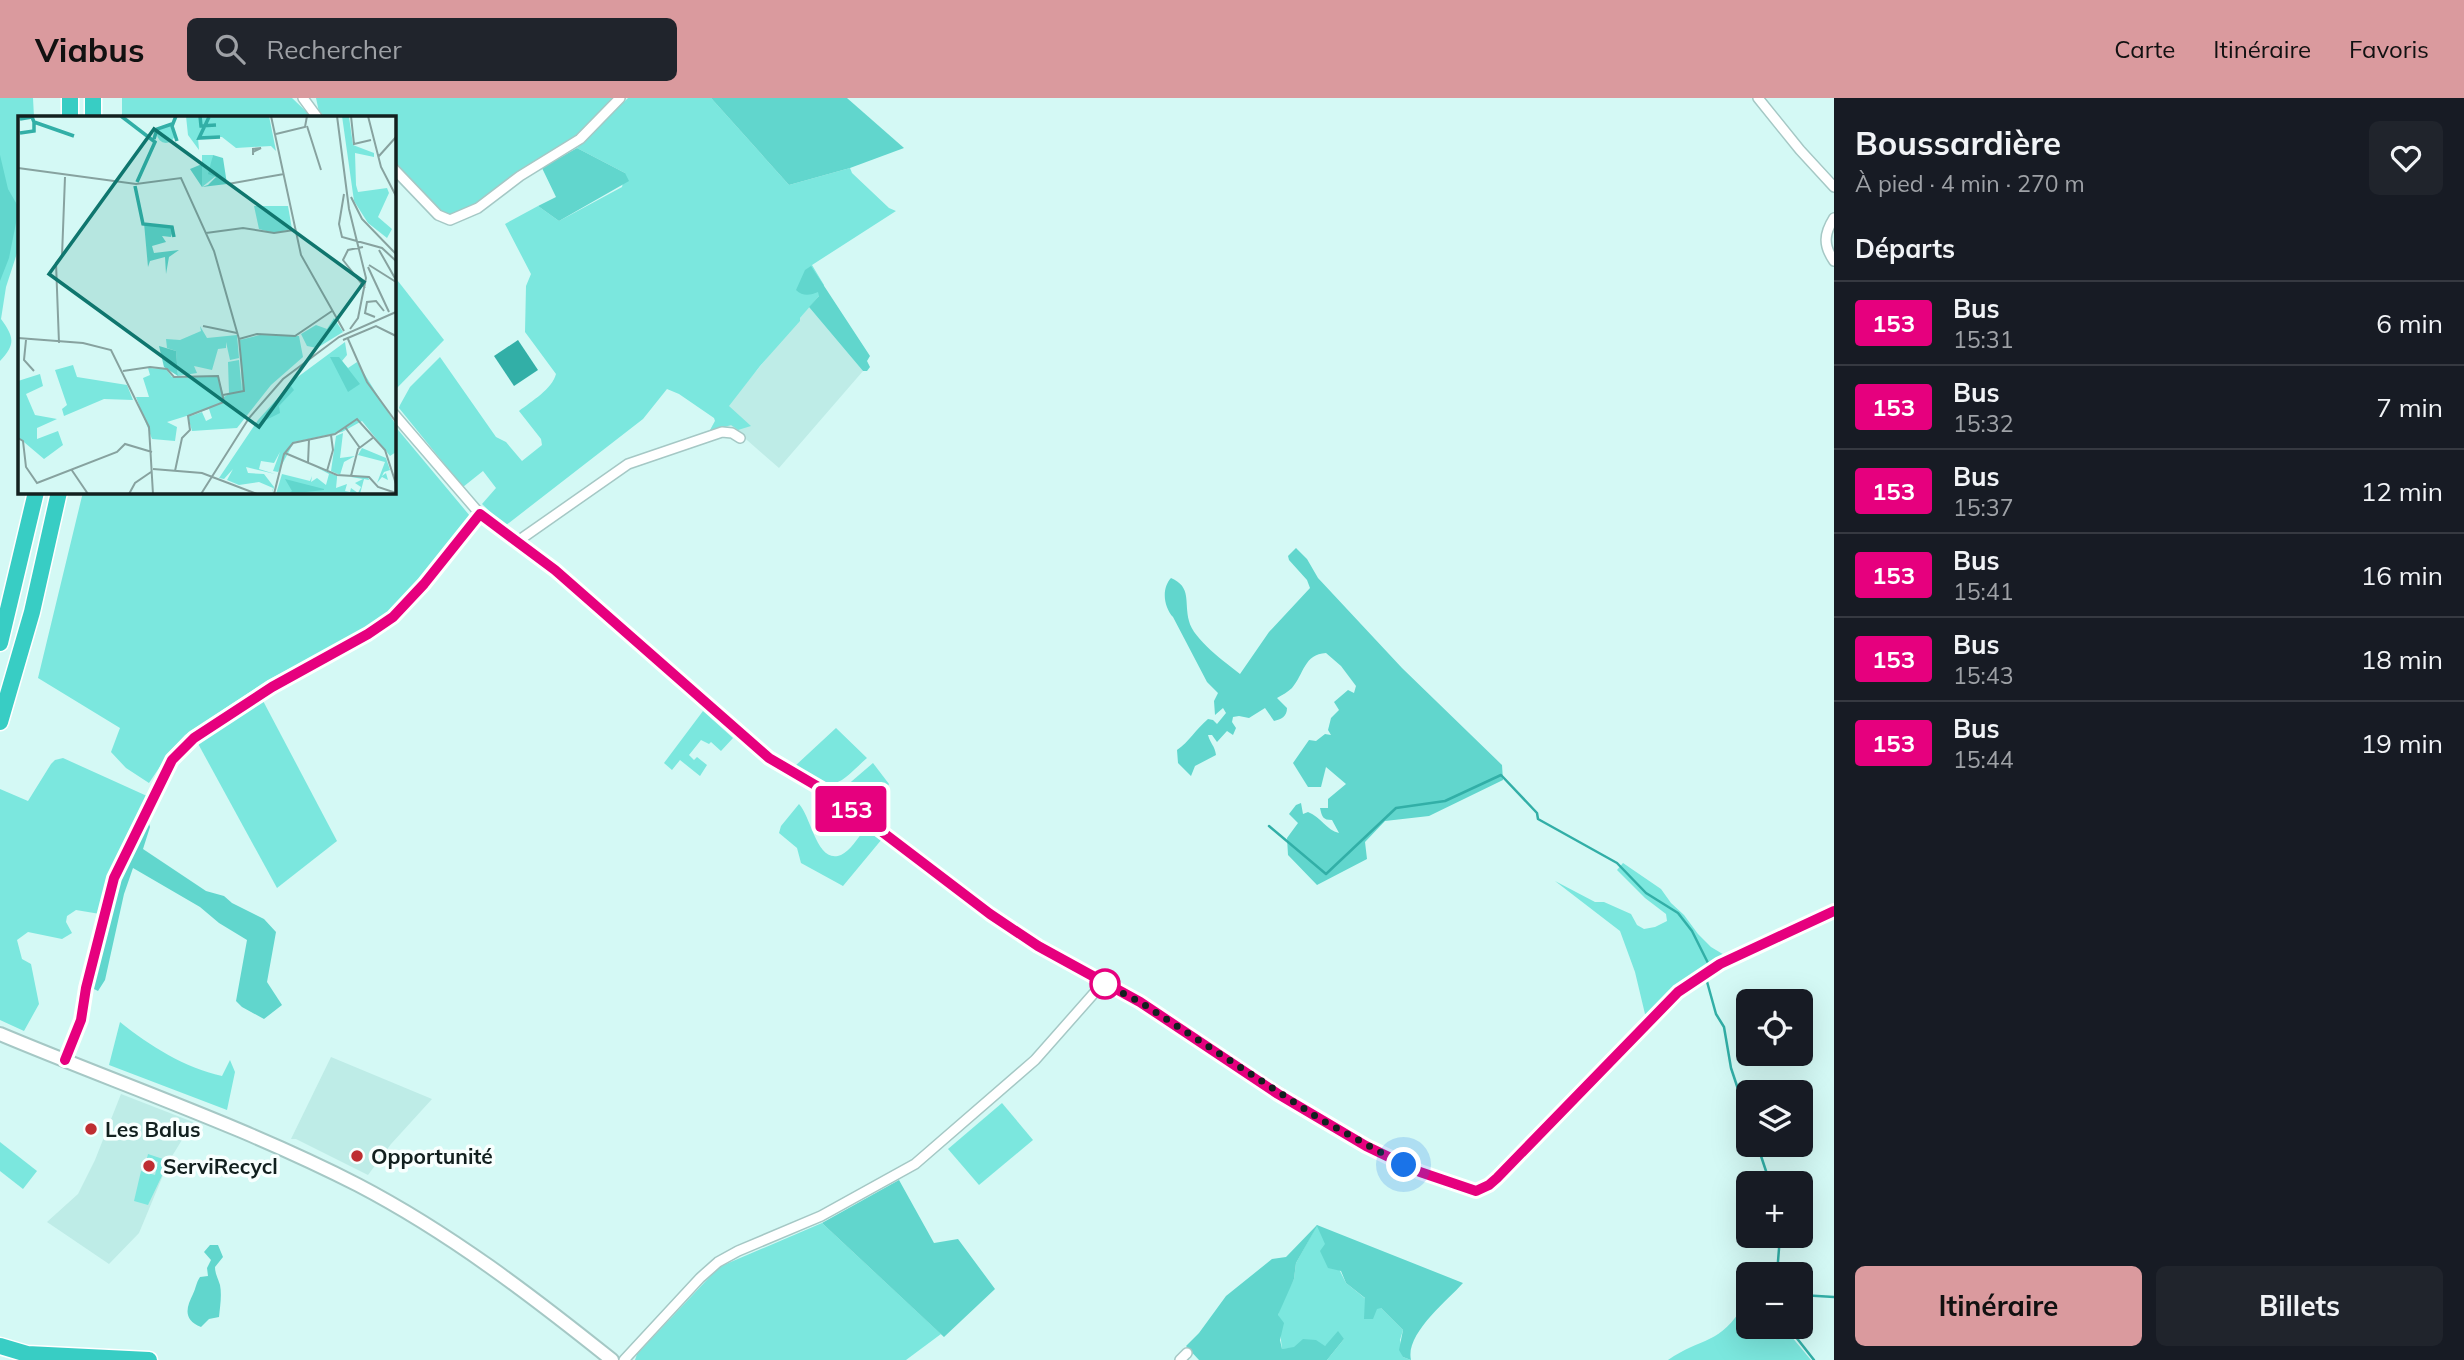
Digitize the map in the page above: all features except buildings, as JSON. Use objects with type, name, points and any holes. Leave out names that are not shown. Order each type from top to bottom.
[{"type":"highway","points":[[70,98],[70,116]]},
{"type":"highway","points":[[93,98],[93,116]]},
{"type":"highway","points":[[0,643],[36,494]]},
{"type":"highway","points":[[0,722],[32,612],[59,494]]},
{"type":"highway","points":[[0,1346],[27,1354],[149,1360]]},
{"type":"main road","points":[[0,1034],[224,1123],[367,1190],[473,1254],[612,1360]]},
{"type":"street","points":[[303,98],[316,116]]},
{"type":"street","points":[[396,171],[438,215],[454,219],[469,213],[520,176],[580,139],[620,98]]},
{"type":"street","points":[[1758,98],[1834,187]]},
{"type":"street","points":[[1834,218],[1825,236],[1827,250],[1834,261]]},
{"type":"street","points":[[396,416],[480,514],[555,570],[769,758],[839,799],[1014,930],[1140,1002],[1278,1094],[1366,1146],[1420,1172],[1476,1191],[1489,1185],[1678,992],[1720,964],[1834,911]]},
{"type":"street","points":[[518,541],[612,473],[636,460],[722,432],[732,433],[740,439]]},
{"type":"street","points":[[65,1060],[81,1020],[86,988],[114,878],[172,760],[194,738],[250,700],[368,634],[393,617],[424,584],[480,514]]},
{"type":"street","points":[[624,1360],[718,1262],[813,1220],[915,1164],[1035,1060],[1103,983]]},
{"type":"shaded area","points":[[0,98],[33,98],[34,116],[18,116],[18,250],[6,287],[1,319],[11,336],[11,345],[0,361]]},
{"type":"shaded area","points":[[122,98],[292,98],[311,116],[122,116]]},
{"type":"shaded area","points":[[316,98],[614,98],[566,143],[515,174],[474,205],[446,215],[396,165],[396,116],[325,116],[319,112]]},
{"type":"shaded area","points":[[628,98],[711,98],[789,185],[850,168],[889,208],[896,211],[812,265],[824,285],[819,296],[729,406],[751,426],[738,430],[731,425],[709,432],[714,418],[667,389],[643,419],[505,526],[482,504],[496,488],[483,471],[463,487],[399,408],[410,387],[440,357],[496,437],[506,442],[522,461],[542,445],[541,439],[519,411],[546,390],[556,374],[525,332],[526,286],[531,274],[505,224],[538,206],[559,221],[622,187],[625,173],[577,148]]},
{"type":"shaded area","points":[[711,98],[847,98],[904,148],[850,168],[789,185]]},
{"type":"shaded area","points":[[577,148],[625,173],[629,181],[559,221],[538,206],[556,197],[542,168]]},
{"type":"shaded area","points":[[0,155],[8,189],[18,206],[18,213],[9,258],[0,281]]},
{"type":"shaded area","points":[[811,266],[870,356],[867,361],[870,367],[867,371],[863,371],[809,307],[819,296],[818,292],[810,295],[796,290],[805,270]]},
{"type":"shaded area","points":[[396,279],[444,340],[396,389]]},
{"type":"shaded area","points":[[809,307],[863,371],[779,468],[731,426],[709,432],[715,421]]},
{"type":"shaded area","points":[[518,340],[538,370],[514,386],[494,356]]},
{"type":"shaded area","points":[[396,427],[470,516],[421,578],[388,613],[374,624],[268,680],[185,735],[171,750],[149,783],[126,768],[111,752],[120,728],[38,678],[83,494],[396,494]]},
{"type":"shaded area","points":[[1296,548],[1307,559],[1318,578],[1402,668],[1502,765],[1503,780],[1429,816],[1385,821],[1365,842],[1367,859],[1317,885],[1288,855],[1287,838],[1298,823],[1289,814],[1301,803],[1303,814],[1313,814],[1339,833],[1332,820],[1323,817],[1320,808],[1328,808],[1328,799],[1346,784],[1326,767],[1321,787],[1308,787],[1293,763],[1309,740],[1316,741],[1325,734],[1331,735],[1328,730],[1331,718],[1339,710],[1334,702],[1348,690],[1354,693],[1356,686],[1341,666],[1326,653],[1313,657],[1292,688],[1277,698],[1287,708],[1283,717],[1274,721],[1265,708],[1249,718],[1233,717],[1232,722],[1236,728],[1233,735],[1227,731],[1217,742],[1212,735],[1208,735],[1216,755],[1195,766],[1191,776],[1178,763],[1177,750],[1208,719],[1217,724],[1226,713],[1223,708],[1215,715],[1214,701],[1218,693],[1207,682],[1167,608],[1165,598],[1166,587],[1171,578],[1185,591],[1189,621],[1197,635],[1240,674],[1269,632],[1310,588],[1307,580],[1289,560],[1288,556]]},
{"type":"shaded area","points":[[261,697],[337,841],[277,888],[196,740]]},
{"type":"shaded area","points":[[703,711],[733,738],[721,751],[711,742],[709,744],[701,740],[689,755],[694,760],[697,757],[707,765],[700,776],[680,760],[672,770],[664,763]]},
{"type":"shaded area","points":[[836,728],[867,758],[837,783],[822,783],[802,775],[795,766]]},
{"type":"shaded area","points":[[63,758],[147,796],[146,807],[112,875],[108,877],[111,878],[100,914],[76,910],[67,916],[66,922],[72,933],[62,939],[28,932],[17,940],[22,959],[31,964],[39,1004],[24,1031],[0,1020],[0,789],[28,801],[51,764]]},
{"type":"shaded area","points":[[873,763],[889,784],[872,814],[845,787]]},
{"type":"shaded area","points":[[799,804],[820,846],[833,856],[848,851],[864,830],[870,830],[882,839],[843,886],[801,863],[797,848],[779,833],[781,826]]},
{"type":"shaded area","points":[[148,820],[150,827],[143,849],[206,891],[224,896],[264,919],[276,932],[267,982],[282,1005],[264,1019],[236,1001],[247,940],[219,923],[200,907],[133,868],[124,894],[105,980],[98,991],[90,987],[106,916],[121,870]]},
{"type":"shaded area","points":[[1623,863],[1661,889],[1698,934],[1711,947],[1726,956],[1726,960],[1651,1014],[1645,1014],[1635,972],[1620,931],[1555,881],[1595,902],[1604,902],[1631,914],[1637,925],[1644,929],[1667,921],[1666,914],[1645,898],[1617,870]]},
{"type":"shaded area","points":[[120,1022],[168,1055],[195,1068],[222,1076],[230,1060],[235,1072],[227,1110],[109,1065]]},
{"type":"shaded area","points":[[331,1057],[432,1099],[391,1144],[368,1175],[296,1139],[291,1139]]},
{"type":"shaded area","points":[[121,1094],[193,1122],[169,1161],[139,1233],[109,1264],[47,1222],[78,1194],[95,1160]]},
{"type":"shaded area","points":[[1002,1103],[1033,1140],[979,1185],[948,1149]]},
{"type":"shaded area","points":[[0,1142],[37,1171],[23,1189],[0,1171]]},
{"type":"shaded area","points":[[148,1154],[169,1161],[148,1205],[134,1201],[141,1171],[155,1175],[158,1162],[147,1158]]},
{"type":"shaded area","points":[[899,1180],[934,1243],[958,1239],[995,1289],[944,1337],[822,1223]]},
{"type":"shaded area","points":[[822,1223],[941,1334],[906,1360],[635,1360],[637,1354],[719,1267]]},
{"type":"shaded area","points":[[1317,1225],[1346,1283],[1377,1308],[1381,1308],[1403,1330],[1400,1340],[1403,1357],[1411,1360],[1327,1360],[1344,1339],[1325,1346],[1282,1349],[1278,1315],[1294,1279],[1296,1263]]},
{"type":"shaded area","points":[[1317,1225],[1463,1283],[1421,1329],[1414,1340],[1411,1360],[1403,1357],[1399,1350],[1403,1330],[1381,1308],[1377,1309],[1373,1319],[1364,1319],[1365,1298],[1346,1283],[1341,1271],[1328,1268],[1320,1251],[1325,1244],[1317,1226],[1296,1263],[1294,1279],[1278,1315],[1284,1323],[1280,1340],[1282,1349],[1294,1347],[1303,1339],[1316,1340],[1325,1346],[1338,1331],[1344,1339],[1327,1360],[1199,1360],[1186,1346],[1226,1296],[1272,1259],[1286,1257]]},
{"type":"shaded area","points":[[210,1245],[218,1245],[223,1257],[215,1267],[221,1289],[220,1309],[219,1317],[209,1319],[201,1327],[191,1321],[188,1309],[200,1277],[208,1276],[207,1268],[211,1260],[204,1252]]},
{"type":"shaded area","points":[[1735,1317],[1736,1339],[1794,1339],[1811,1360],[1668,1360],[1719,1334]]},
{"type":"waterway","points":[[1269,826],[1326,874],[1396,808],[1445,801],[1501,775],[1537,813],[1538,819],[1617,863],[1646,893],[1678,913],[1692,931],[1708,963]]},
{"type":"waterway","points":[[1706,978],[1716,1014],[1724,1027],[1736,1083]]},
{"type":"waterway","points":[[1761,1157],[1766,1171]]},
{"type":"waterway","points":[[1778,1262],[1779,1248]]},
{"type":"waterway","points":[[1813,1296],[1834,1297]]},
{"type":"waterway","points":[[1798,1339],[1814,1360]]},
{"type":"bus line","name":"153","points":[[65,1060],[81,1020],[86,988],[114,878],[166,769],[178,751],[272,687],[368,634],[393,617],[424,584],[480,514],[555,570],[746,740],[790,773],[839,799],[990,914],[1038,946],[1140,1002],[1278,1094],[1366,1146],[1420,1172],[1476,1191],[1497,1178],[1678,992],[1720,964],[1834,911]]},
{"type":"place","name":"Les Balus","points":[[91,1129]]},
{"type":"place","name":"Opportunité","points":[[357,1156]]},
{"type":"place","name":"ServiRecycl","points":[[149,1166]]},
{"type":"route","points":[[1105,984],[1103,983],[1140,1002],[1278,1094],[1404,1165]]}]
